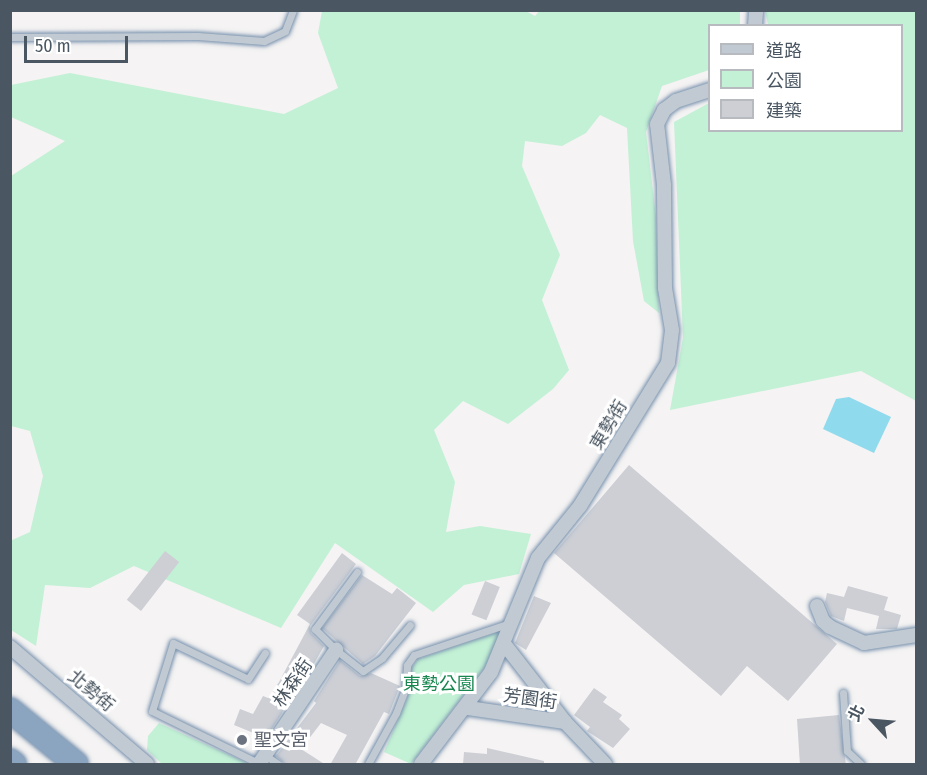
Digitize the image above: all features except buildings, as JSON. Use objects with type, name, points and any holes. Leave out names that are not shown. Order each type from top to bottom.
[{"type":"highway","points":[[10,710],[76,765]]},
{"type":"highway","points":[[10,762],[14,765]]},
{"type":"street","name":"東勢街","points":[[421,765],[468,708],[505,645],[512,622],[544,547],[580,506],[668,363],[672,330],[665,288],[664,185],[657,124],[664,110],[676,101],[708,91]]},
{"type":"street","points":[[817,606],[830,627],[864,643],[916,635]]},
{"type":"street","points":[[505,645],[565,722]]},
{"type":"street","name":"北勢街","points":[[10,647],[147,765]]},
{"type":"street","name":"林森街","points":[[261,761],[336,650]]},
{"type":"street","name":"芳園街","points":[[468,708],[565,722],[605,765]]},
{"type":"lane","points":[[10,37],[198,36],[264,41],[285,31],[293,10]]},
{"type":"lane","points":[[357,572],[315,629],[336,650],[363,671],[382,658],[410,625]]},
{"type":"lane","points":[[368,765],[396,713],[405,690],[407,665],[414,655],[512,622]]},
{"type":"lane","points":[[265,653],[248,679],[173,643],[152,711],[261,761],[278,765]]},
{"type":"lane","points":[[843,693],[847,751],[861,765]]},
{"type":"green space","points":[[524,10],[535,16],[540,10],[740,11],[740,24],[708,24],[708,70],[662,86],[646,132],[656,217],[659,313],[644,301],[633,241],[627,128],[600,115],[586,133],[562,146],[525,141],[522,166],[560,255],[542,300],[569,370],[553,389],[508,424],[463,401],[434,430],[455,482],[446,532],[480,526],[531,534],[519,574],[464,585],[433,612],[335,543],[281,628],[134,566],[90,588],[45,585],[36,646],[11,630],[10,541],[30,532],[43,476],[30,431],[11,426],[11,176],[65,141],[11,117],[11,85],[70,73],[284,114],[338,88],[318,33],[322,11]]},
{"type":"green space","points":[[765,11],[916,11],[916,401],[861,371],[670,410],[683,338],[674,122],[708,104],[708,132],[903,132],[903,24],[768,24]]},
{"type":"green space","name":"東勢公園","points":[[504,630],[494,655],[411,764],[384,752],[407,699],[411,669],[418,659]]},
{"type":"green space","points":[[159,723],[249,764],[162,764],[147,750],[148,736]]},
{"type":"water","points":[[849,397],[891,417],[874,453],[823,429],[836,399]]},
{"type":"place","name":"聖文宮","points":[[242,740]]}]
